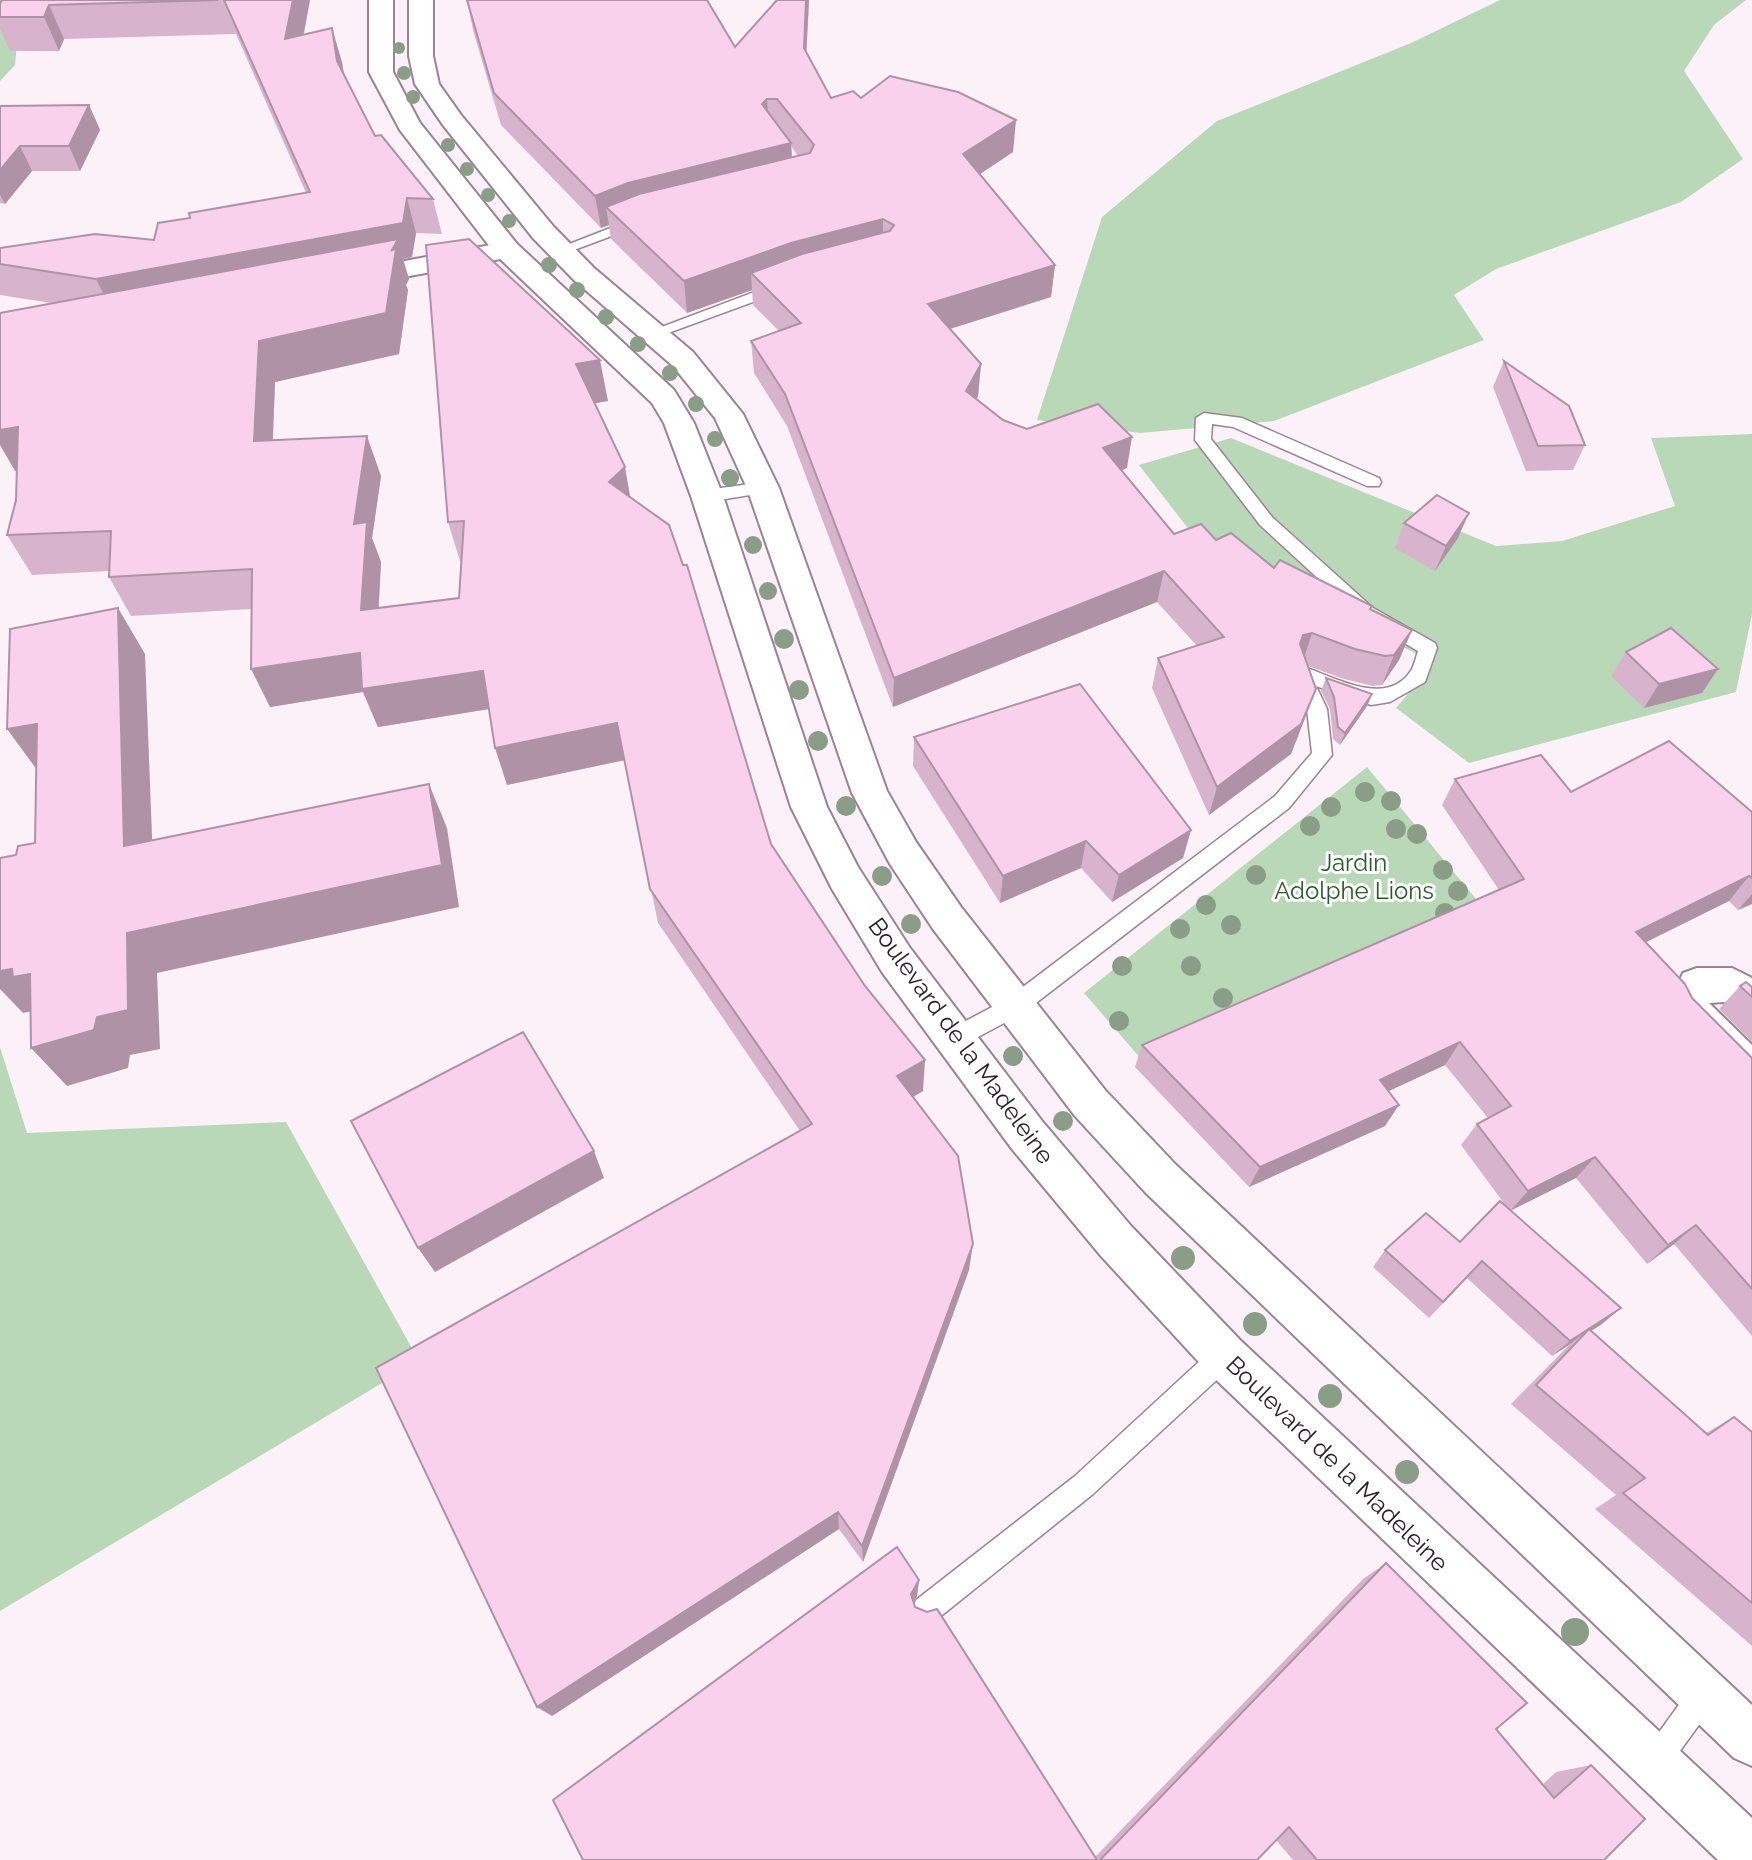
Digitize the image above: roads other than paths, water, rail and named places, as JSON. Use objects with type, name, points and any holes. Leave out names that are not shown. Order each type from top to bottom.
[{"type":"street","name":"Boulevard de la Madeleine","points":[[381,0],[382,72],[393,98],[441,168],[507,250],[663,397],[679,423],[707,496],[809,807],[845,878],[896,960],[1027,1135],[1107,1230],[1224,1356],[1752,1855]]},
{"type":"street","points":[[421,0],[421,56],[427,84],[481,157],[584,274],[654,332],[710,389],[728,414],[763,488],[870,793],[903,853],[947,918],[1090,1103],[1161,1179],[1752,1740]]},
{"type":"street","points":[[329,284],[507,250]]},
{"type":"street","points":[[1752,1001],[1732,985],[1697,985],[1687,1007],[1752,1072]]},
{"type":"lane","points":[[561,250],[651,218]]},
{"type":"lane","points":[[654,332],[798,281]]},
{"type":"lane","points":[[955,1038],[1015,1006],[1282,802],[1322,755],[1317,709],[1301,673],[1371,698],[1390,695],[1418,677],[1428,648],[1367,613],[1266,521],[1202,440],[1204,418],[1236,422],[1373,482]]},
{"type":"lane","points":[[707,496],[763,488]]},
{"type":"lane","points":[[926,1610],[1084,1485],[1224,1356]]},
{"type":"lane","points":[[1654,1763],[1704,1694]]},
{"type":"park label","name":"Jardin Adolphe Lions","points":[[1354,877]]}]
